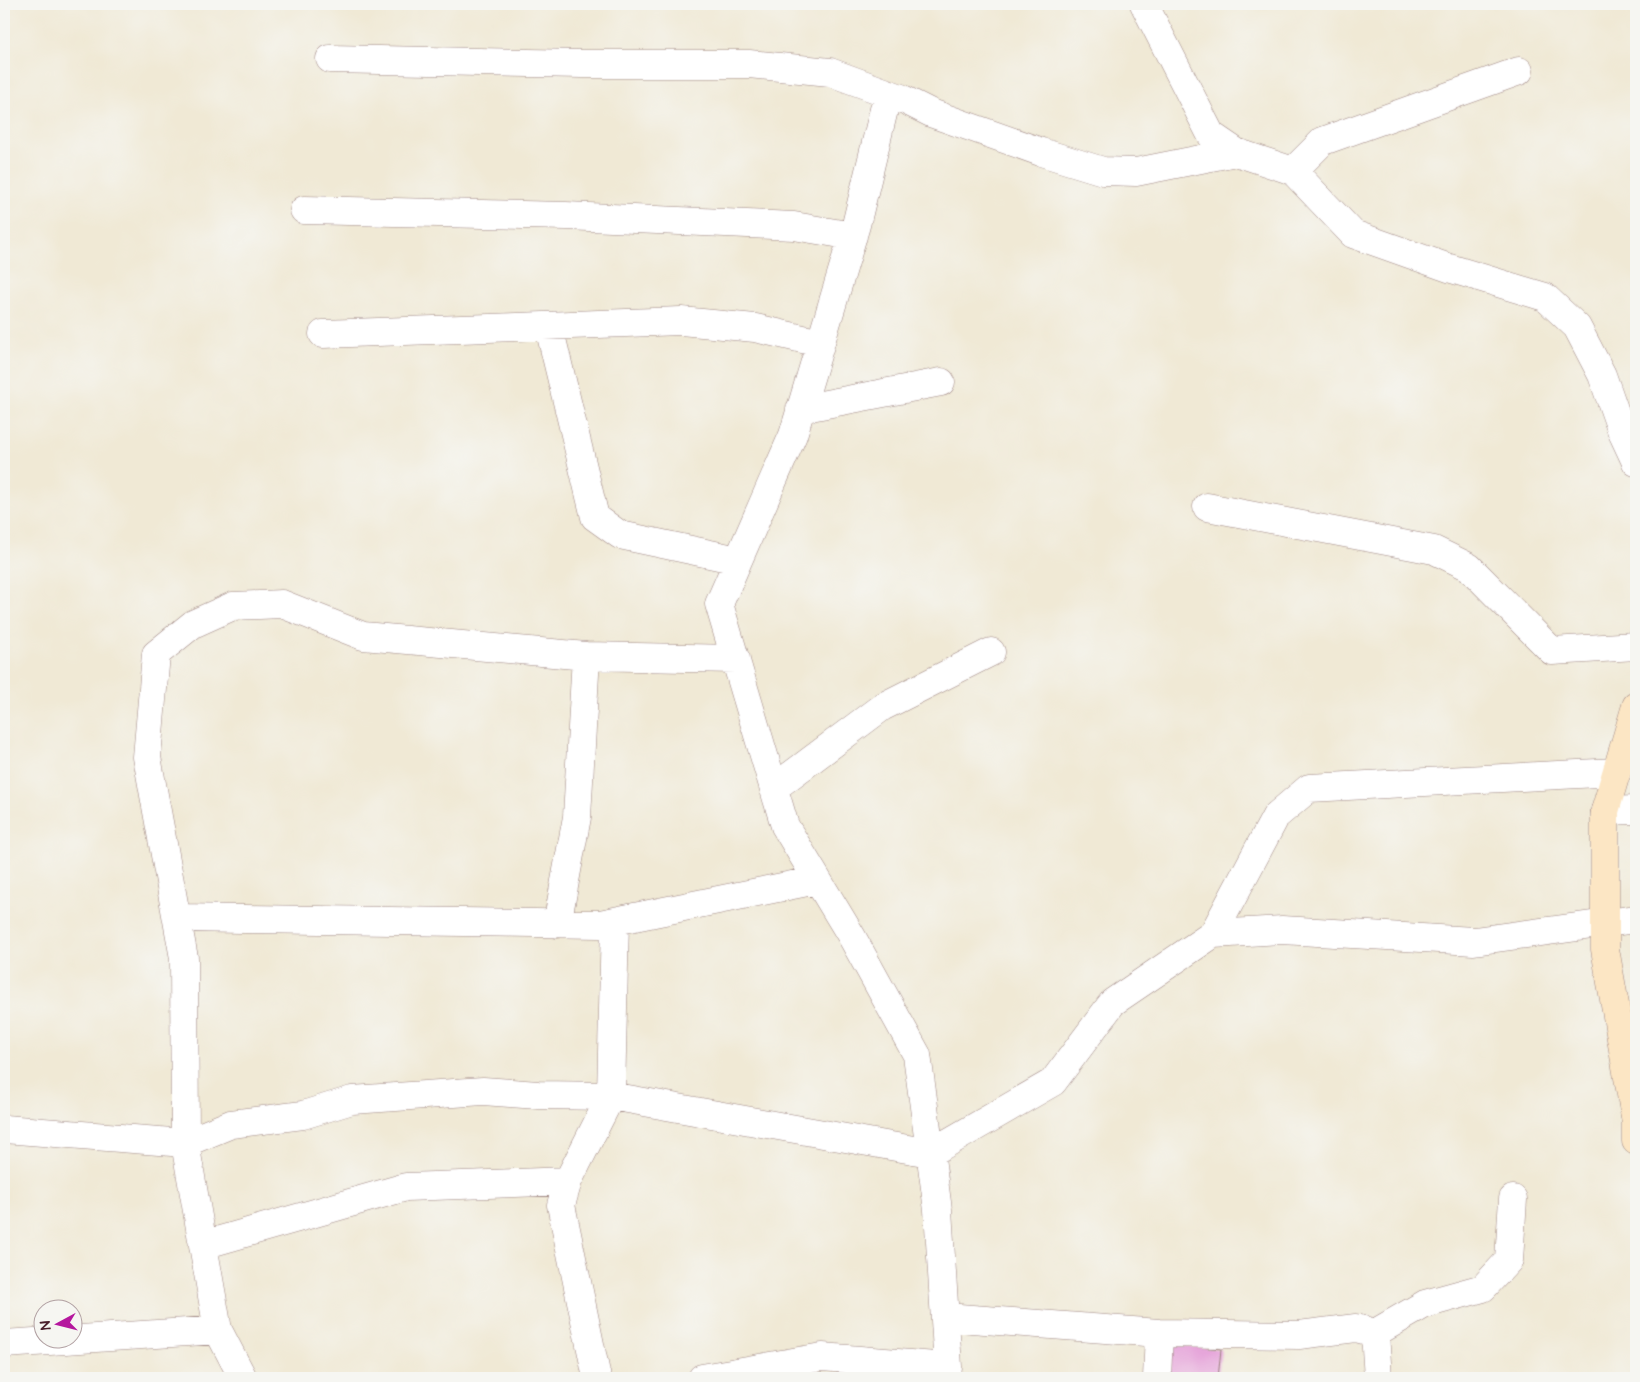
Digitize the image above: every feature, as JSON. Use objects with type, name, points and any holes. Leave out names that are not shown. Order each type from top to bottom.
[{"type":"street","points":[[1144,4],[1211,135],[1236,152],[1293,171],[1353,234],[1449,268],[1545,297],[1577,327],[1602,375],[1622,432],[1636,462]]},
{"type":"street","points":[[330,59],[582,64],[749,64],[830,72],[888,93],[931,113],[1103,171],[1136,172],[1236,152]]},
{"type":"street","points":[[1293,171],[1323,141],[1519,71]]},
{"type":"street","points":[[702,1378],[822,1357],[946,1372],[945,1317],[938,1210],[916,1055],[852,937],[785,826],[719,604],[793,435],[852,236],[888,93]]},
{"type":"street","points":[[304,210],[566,216],[794,226],[852,236]]},
{"type":"street","points":[[323,334],[681,321],[755,328],[820,343]]},
{"type":"street","points":[[549,326],[596,516],[620,535],[738,560]]},
{"type":"street","points":[[800,409],[941,382]]},
{"type":"street","points":[[1207,507],[1434,550],[1470,567],[1552,651],[1636,646]]},
{"type":"street","points":[[243,1378],[218,1330],[185,1143],[184,958],[147,757],[156,654],[193,624],[233,606],[282,604],[362,636],[586,656],[736,659]]},
{"type":"street","points":[[774,788],[882,707],[991,652]]},
{"type":"street","points":[[556,924],[577,817],[586,656]]},
{"type":"street","points":[[1636,706],[1605,811],[1605,949],[1630,1052],[1636,1141]]},
{"type":"street","points":[[4,1129],[185,1143],[232,1124],[303,1115],[352,1100],[483,1091],[538,1095],[611,1096],[930,1153],[1053,1082],[1113,1002],[1213,934],[1276,816],[1308,788],[1617,772]]},
{"type":"street","points":[[1605,811],[1636,810]]},
{"type":"street","points":[[177,918],[600,924],[817,880]]},
{"type":"street","points":[[1213,934],[1282,930],[1474,941],[1636,919]]},
{"type":"street","points":[[597,1378],[561,1204],[568,1181],[611,1096],[615,921]]},
{"type":"street","points":[[203,1245],[406,1187],[568,1181]]},
{"type":"street","points":[[945,1317],[1159,1333],[1299,1335],[1356,1328],[1376,1333],[1425,1304],[1483,1288],[1509,1260],[1513,1199]]},
{"type":"street","points":[[4,1344],[218,1330]]},
{"type":"street","points":[[1157,1378],[1159,1333]]},
{"type":"street","points":[[1376,1333],[1378,1378]]},
{"type":"building","points":[[1165,1344],[1221,1349],[1218,1378],[1162,1378]]}]
